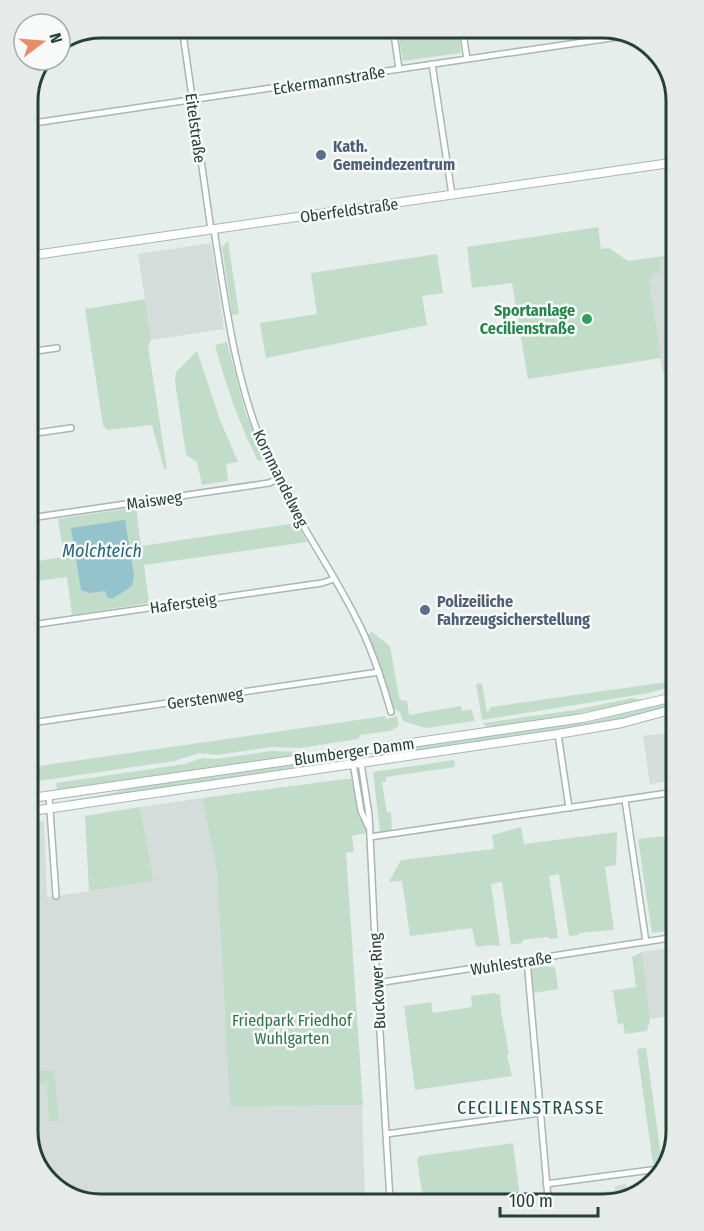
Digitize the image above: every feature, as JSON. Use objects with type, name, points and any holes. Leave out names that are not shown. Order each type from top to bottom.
[{"type":"main road","name":"Oberfeldstraße","points":[[38,255],[666,164]]},
{"type":"main road","name":"Blumberger Damm","points":[[38,797],[583,718],[666,699]]},
{"type":"main road","name":"Blumberger Damm","points":[[38,810],[558,734],[622,723],[666,711]]},
{"type":"street","name":"Eitelstraße","points":[[184,38],[213,230]]},
{"type":"street","points":[[395,38],[399,69]]},
{"type":"street","points":[[463,38],[466,59]]},
{"type":"street","name":"Eckermannstraße","points":[[38,122],[609,38]]},
{"type":"street","points":[[432,64],[452,195]]},
{"type":"street","name":"Kornmandelweg","points":[[213,230],[235,359],[255,426],[278,479],[359,623],[379,672],[391,712]]},
{"type":"street","points":[[38,351],[57,348]]},
{"type":"street","points":[[38,433],[71,428]]},
{"type":"street","name":"Maisweg","points":[[38,517],[269,483],[278,479]]},
{"type":"street","name":"Hafersteig","points":[[38,625],[322,583],[334,579]]},
{"type":"street","name":"Gerstenweg","points":[[38,722],[379,672]]},
{"type":"street","points":[[558,734],[569,808]]},
{"type":"street","name":"Buckower Ring","points":[[355,750],[361,811],[369,827],[370,837],[390,1194]]},
{"type":"street","points":[[370,837],[666,793]]},
{"type":"street","points":[[49,796],[56,896]]},
{"type":"street","points":[[625,800],[646,942]]},
{"type":"street","name":"Wuhlestraße","points":[[377,982],[666,939]]},
{"type":"street","points":[[527,960],[547,1194]]},
{"type":"street","points":[[386,1134],[540,1113]]},
{"type":"street","points":[[546,1184],[653,1170]]},
{"type":"shaded area","points":[[211,243],[224,329],[151,340],[138,254]]},
{"type":"shaded area","points":[[666,259],[666,374],[663,374],[649,280],[661,260]]},
{"type":"shaded area","points":[[666,733],[666,781],[650,784],[643,736]]},
{"type":"shaded area","points":[[202,798],[217,872],[230,1107],[362,1105],[365,1194],[96,1193],[80,1190],[65,1183],[48,1166],[41,1151],[38,1131],[38,822],[44,821],[47,897],[56,896],[154,881],[140,807]]},
{"type":"shaded area","points":[[666,948],[666,1017],[650,1019],[642,952]]},
{"type":"shaded area","points":[[626,1184],[627,1188],[629,1188],[599,1194],[599,1192],[615,1190],[615,1186]]},
{"type":"green space","points":[[399,38],[459,38],[460,53],[403,61]]},
{"type":"green space","name":"Sportanlage Cecilienstraße","points":[[598,227],[601,249],[609,248],[628,261],[666,256],[666,259],[661,260],[659,273],[652,275],[649,280],[661,358],[528,379],[512,283],[472,288],[467,247]]},
{"type":"green space","points":[[228,241],[239,314],[232,315],[222,247]]},
{"type":"green space","points":[[437,254],[443,293],[422,296],[427,325],[266,358],[260,323],[317,314],[311,273]]},
{"type":"green space","points":[[145,299],[151,340],[148,346],[167,469],[164,469],[152,425],[107,430],[103,426],[85,309]]},
{"type":"green space","points":[[227,342],[245,411],[264,460],[258,461],[251,447],[224,375],[215,345]]},
{"type":"green space","points":[[197,351],[220,420],[238,462],[226,464],[228,481],[202,485],[197,462],[186,455],[175,381],[176,372]]},
{"type":"green space","points":[[136,507],[141,546],[297,523],[307,542],[144,565],[149,603],[72,615],[67,577],[38,581],[38,561],[64,557],[58,519]]},
{"type":"green space","points":[[372,632],[390,646],[399,697],[407,701],[409,715],[461,706],[462,711],[471,709],[475,721],[426,728],[403,721],[400,712],[392,708],[367,635]]},
{"type":"green space","points":[[666,682],[666,688],[649,693],[482,720],[476,684],[482,683],[487,713],[491,707]]},
{"type":"green space","points":[[666,694],[666,696],[628,704],[535,721],[488,728],[483,723],[575,710],[632,698],[645,700]]},
{"type":"green space","points":[[666,703],[666,708],[621,720],[371,758],[371,756],[404,751],[413,747],[593,721]]},
{"type":"green space","points":[[385,716],[386,719],[397,716],[399,726],[390,731],[360,735],[358,739],[301,748],[271,747],[217,755],[200,753],[174,761],[38,781],[38,766]]},
{"type":"green space","points":[[271,751],[301,752],[302,755],[57,791],[56,783],[185,764],[202,758],[216,759]]},
{"type":"green space","points":[[341,757],[341,763],[59,802],[132,788]]},
{"type":"green space","points":[[454,760],[455,767],[386,777],[386,782],[382,782],[387,813],[391,812],[392,830],[380,832],[373,772]]},
{"type":"green space","name":"Friedpark Friedhof Wuhlgarten","points":[[352,779],[358,815],[365,826],[366,833],[352,836],[354,852],[346,853],[363,1105],[230,1107],[217,872],[202,798]]},
{"type":"green space","points":[[140,807],[154,881],[89,891],[85,816]]},
{"type":"green space","points":[[521,827],[524,844],[617,832],[616,865],[605,867],[614,930],[569,936],[559,874],[549,876],[558,938],[523,940],[522,943],[511,945],[502,882],[491,884],[500,946],[476,947],[472,928],[410,936],[402,881],[389,882],[401,860],[494,849],[492,835]]},
{"type":"green space","points":[[666,836],[666,931],[652,933],[638,839]]},
{"type":"green space","points":[[642,952],[650,1019],[647,1031],[625,1034],[623,1023],[618,1024],[613,991],[603,992],[636,987],[632,957]]},
{"type":"green space","points":[[555,967],[558,989],[533,993],[531,968]]},
{"type":"green space","points":[[494,993],[500,995],[509,1054],[507,1055],[512,1076],[415,1090],[404,1006],[431,1002],[433,1013],[472,1007],[471,996]]},
{"type":"green space","points":[[646,1048],[661,1156],[657,1164],[653,1164],[637,1049]]},
{"type":"green space","points":[[54,1070],[59,1121],[49,1121],[47,1083],[38,1083],[38,1071]]},
{"type":"green space","points":[[513,1143],[519,1194],[422,1194],[417,1159],[420,1156]]},
{"type":"water","name":"Molchteich","points":[[125,520],[134,575],[132,586],[112,599],[107,597],[105,591],[89,593],[81,590],[71,528]]},
{"type":"place","name":"Kath. Gemeindezentrum","points":[[321,155]]},
{"type":"place","name":"Sportanlage Cecilienstraße","points":[[587,319]]},
{"type":"place","name":"Polizeiliche Fahrzeugsicherstellung","points":[[425,610]]},
{"type":"district","name":"CECILIENSTRASSE","points":[[531,1108]]}]
